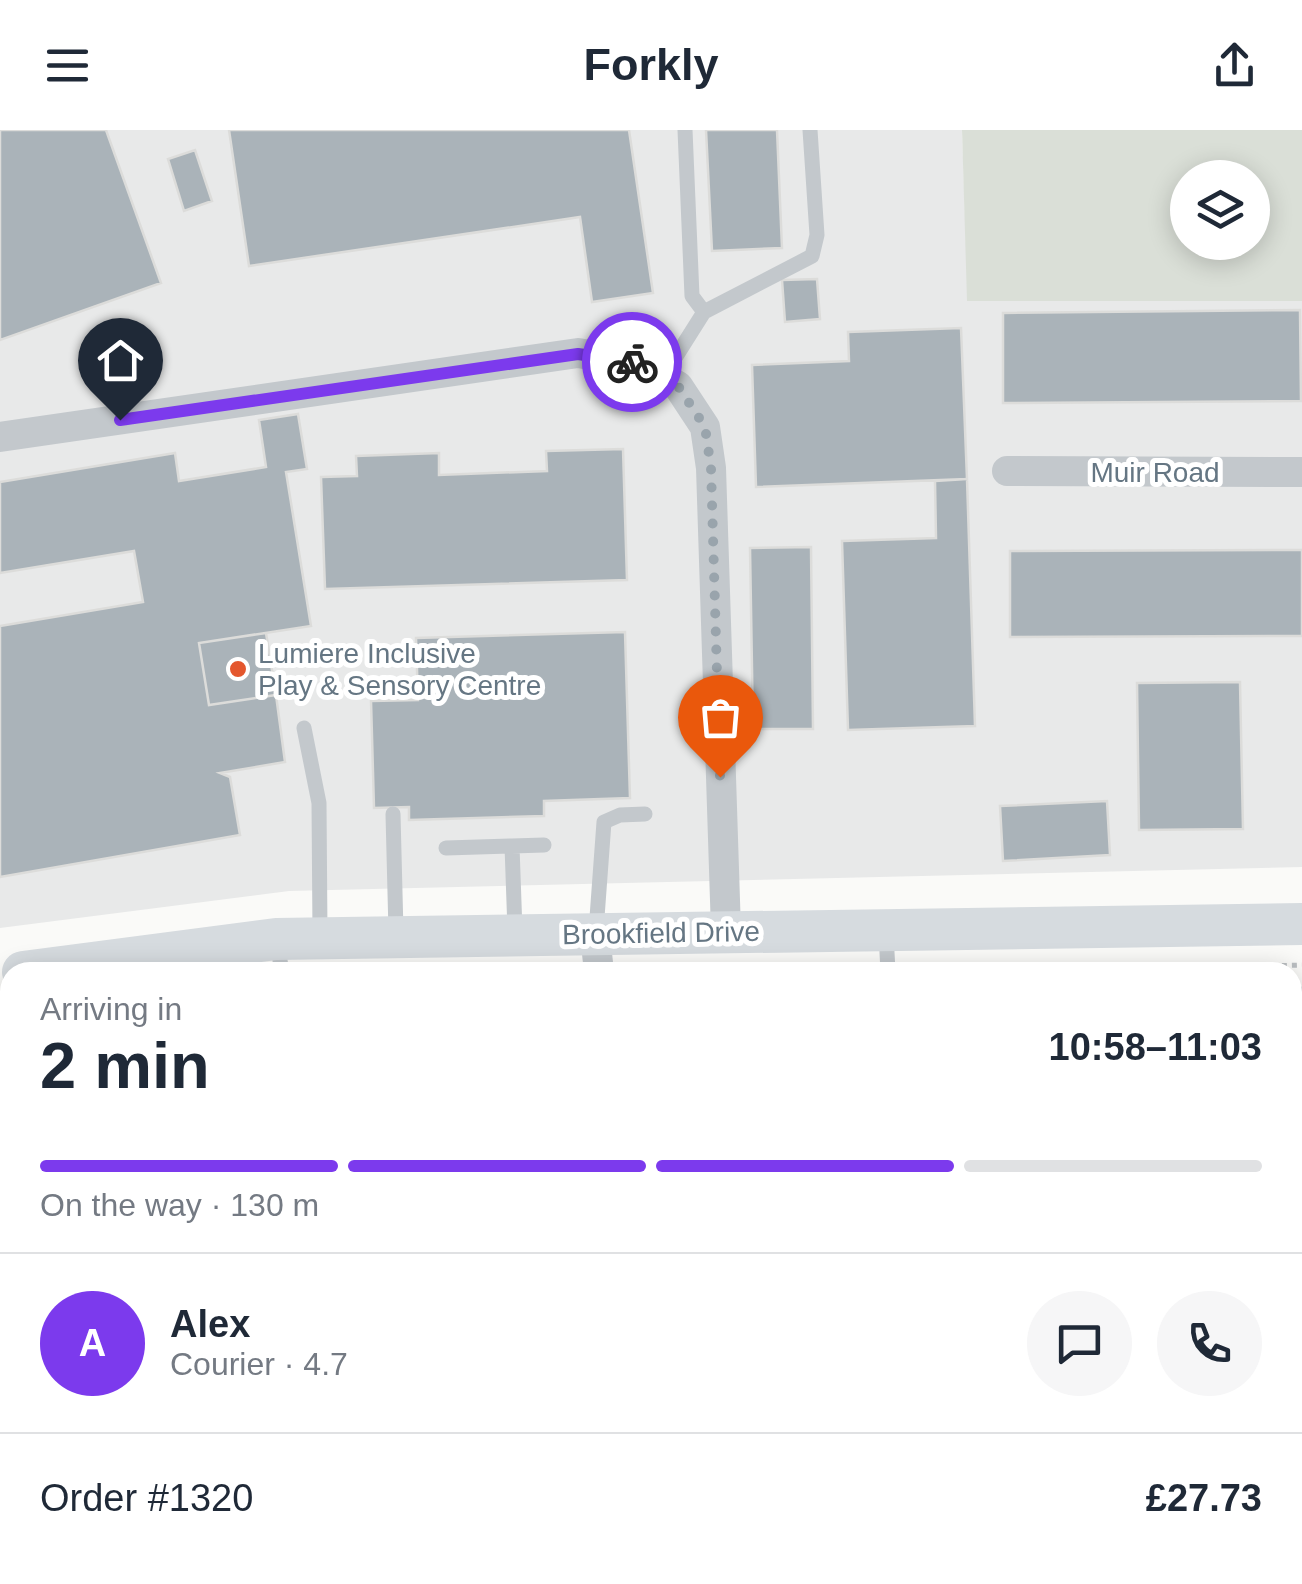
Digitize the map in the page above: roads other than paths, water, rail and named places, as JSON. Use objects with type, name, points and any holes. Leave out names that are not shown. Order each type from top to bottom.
[{"type":"street","points":[[0,437],[578,354],[637,362],[678,386],[705,427],[711,468],[726,931]]},
{"type":"street","name":"Muir Road","points":[[1008,471],[1302,472]]},
{"type":"street","name":"Brookfield Drive","points":[[183,962],[279,956],[320,938],[516,935],[597,954],[726,931],[1302,924]]},
{"type":"lane","points":[[684,130],[692,296],[704,312]]},
{"type":"lane","points":[[663,377],[704,312],[812,256],[817,236],[810,130]]},
{"type":"lane","points":[[304,728],[319,803],[320,938]]},
{"type":"lane","points":[[393,814],[396,936]]},
{"type":"lane","points":[[597,954],[604,822],[620,815],[645,814]]},
{"type":"lane","points":[[446,848],[544,845]]},
{"type":"lane","points":[[512,846],[516,935]]},
{"type":"lane","points":[[886,929],[888,962]]},
{"type":"place","name":"Lumiere Inclusive Play & Sensory Centre","points":[[238,669]]}]
